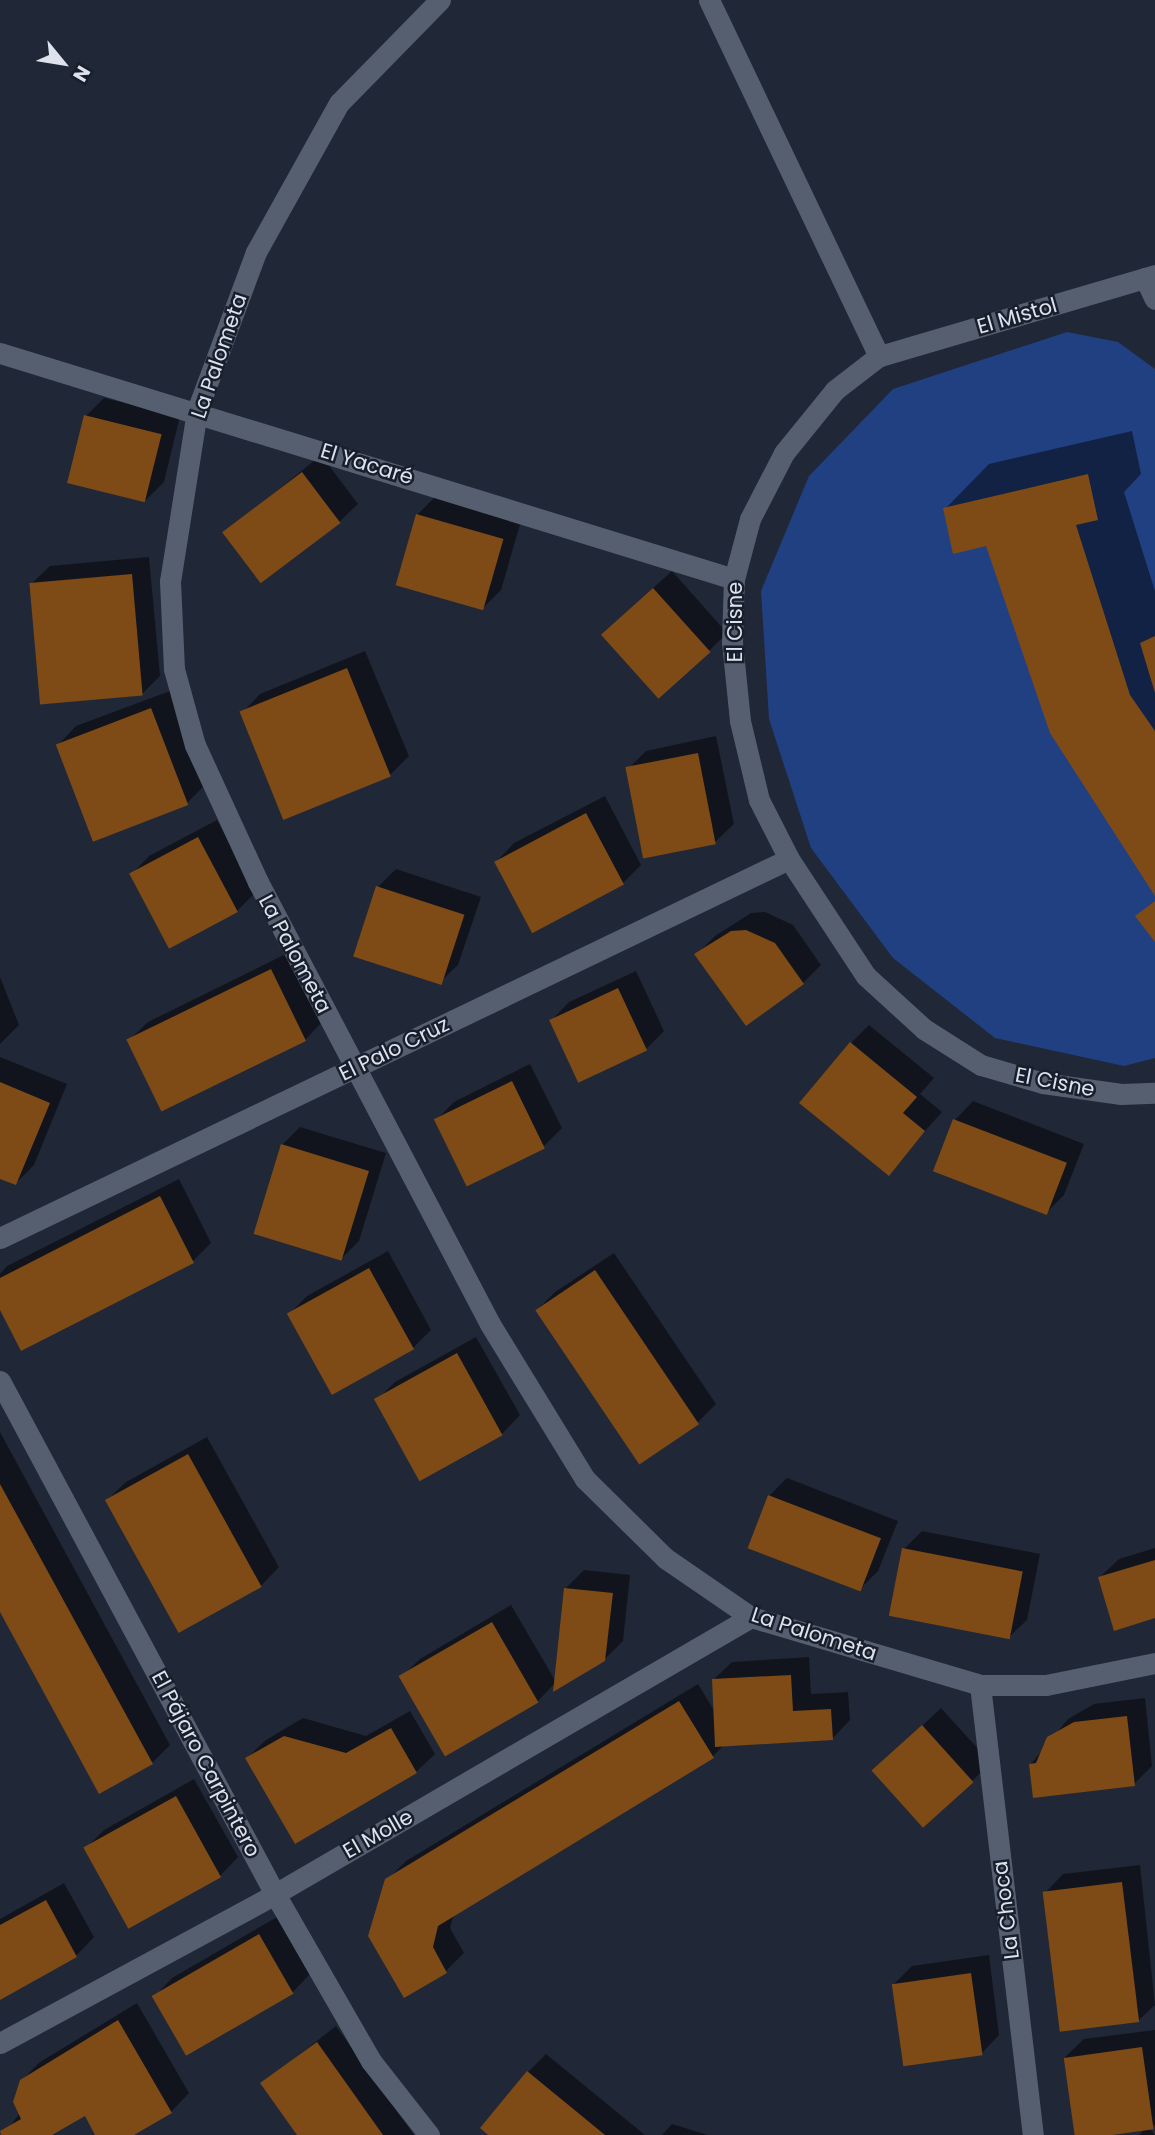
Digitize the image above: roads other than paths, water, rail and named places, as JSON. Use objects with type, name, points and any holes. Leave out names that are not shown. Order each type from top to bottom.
[{"type":"street","name":"La Palometa","points":[[440,0],[339,103],[256,252],[197,411],[170,581],[174,669],[195,745],[241,845],[490,1324],[585,1479],[666,1558],[751,1617],[980,1685],[1046,1685],[1155,1663]]},
{"type":"street","points":[[709,0],[879,356]]},
{"type":"street","points":[[1150,276],[1155,299]]},
{"type":"street","name":"El Mistol","points":[[879,356],[1150,276]]},
{"type":"street","name":"El Yacaré","points":[[0,353],[197,411],[734,579]]},
{"type":"street","name":"El Cisne","points":[[879,356],[835,390],[784,453],[750,519],[734,579],[732,642],[740,721],[759,800],[789,859],[866,976],[924,1029],[970,1058],[1043,1083],[1121,1094],[1155,1093]]},
{"type":"street","name":"El Palo Cruz","points":[[0,1238],[789,859]]},
{"type":"street","name":"El Pájaro Carpintero","points":[[0,1381],[275,1894],[371,2061],[429,2135]]},
{"type":"street","name":"El Molle","points":[[0,2043],[275,1894],[751,1617]]},
{"type":"street","name":"La Choca","points":[[980,1685],[1033,2135]]}]
